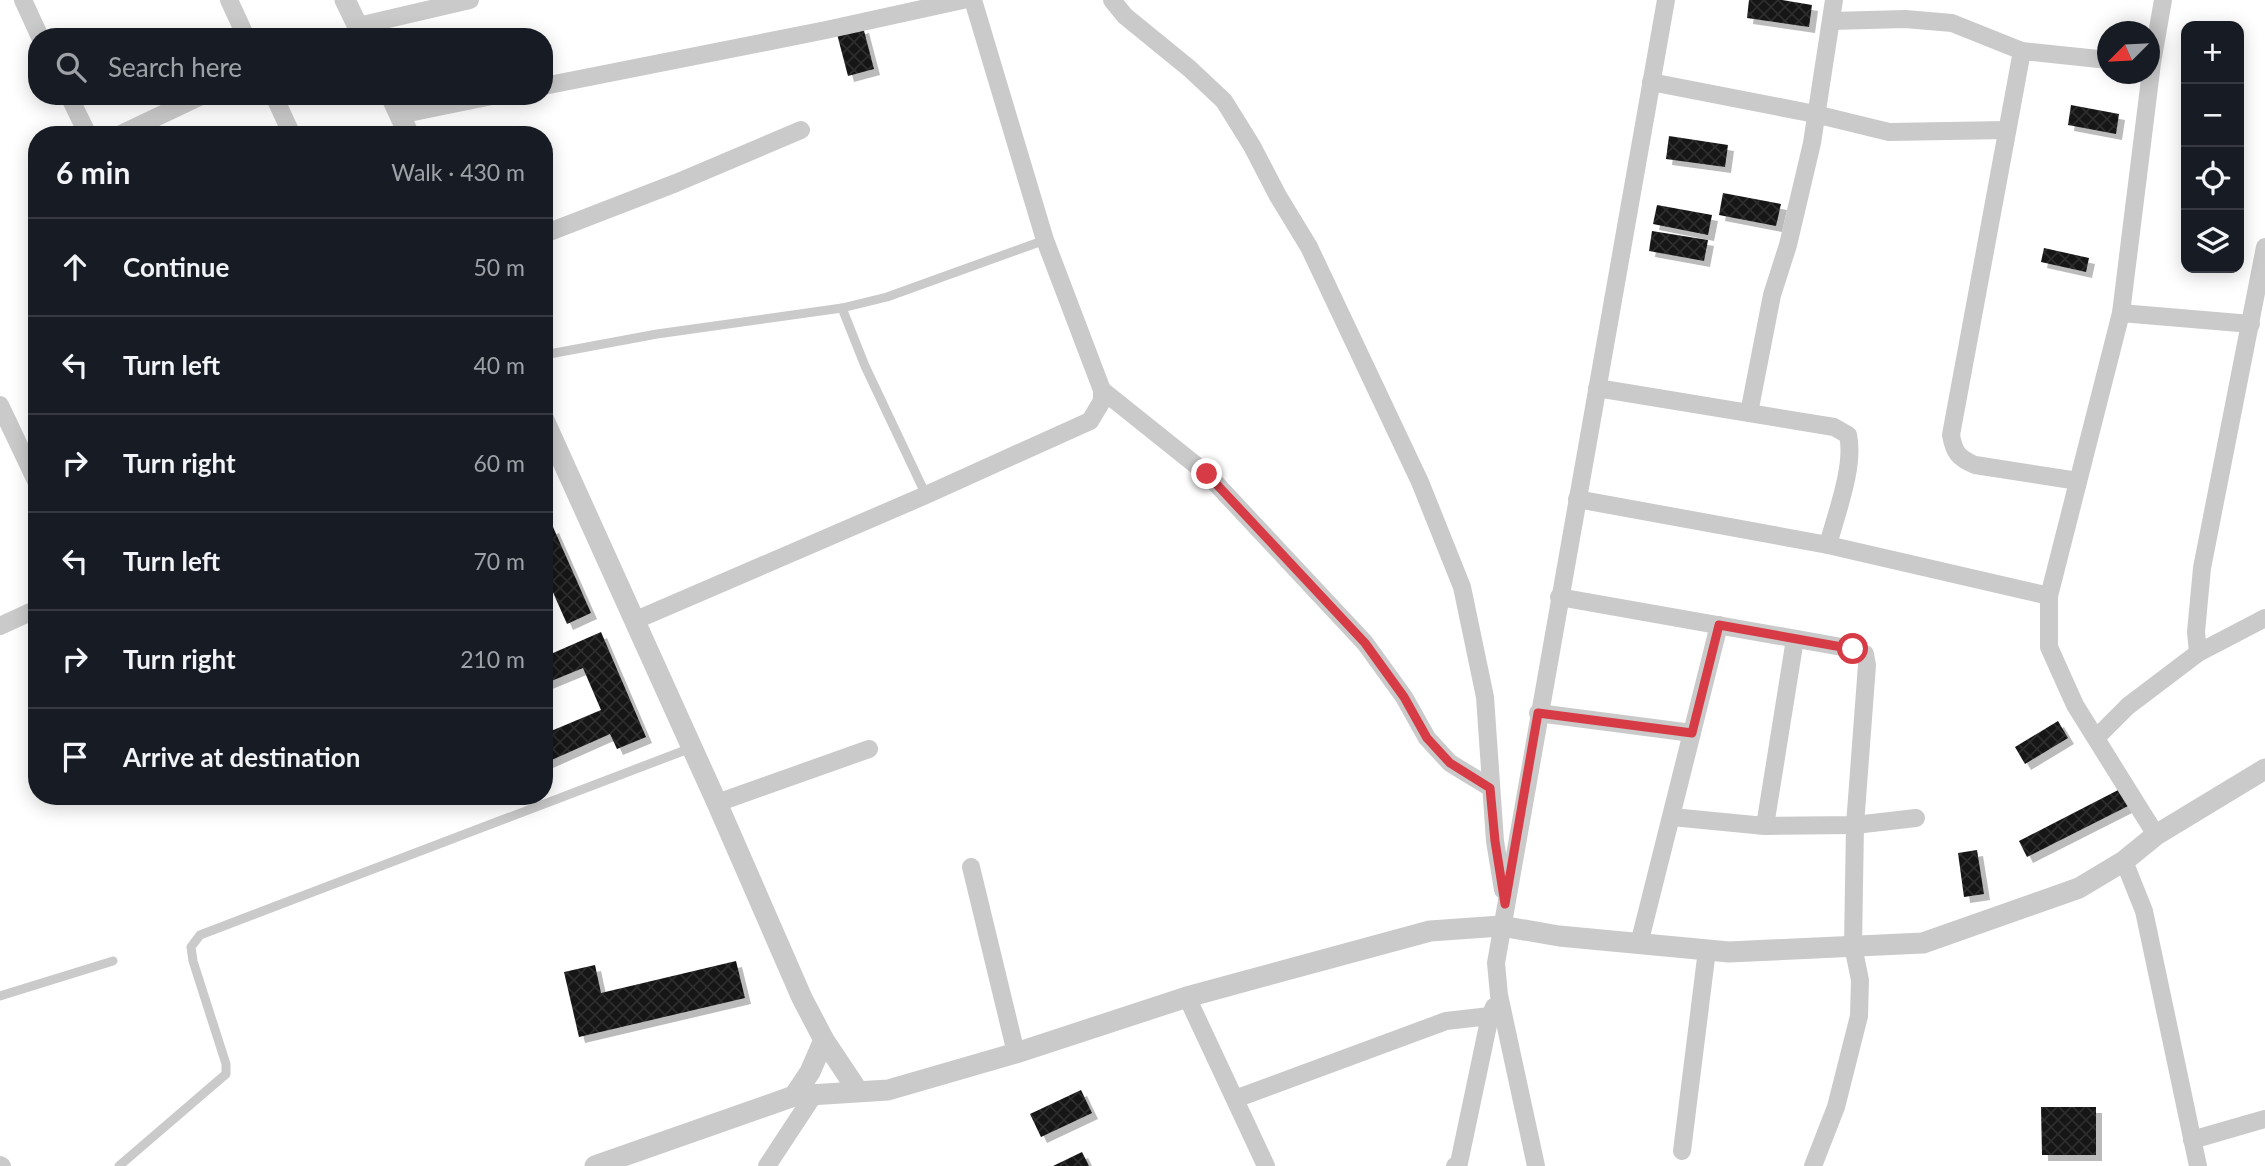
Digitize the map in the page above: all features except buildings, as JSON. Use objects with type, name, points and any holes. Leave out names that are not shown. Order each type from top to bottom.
[{"type":"street","points":[[23,0],[36,28]]},
{"type":"street","points":[[229,0],[242,28]]},
{"type":"street","points":[[345,0],[358,28]]},
{"type":"street","points":[[374,28],[470,0]]},
{"type":"street","points":[[553,84],[963,0]]},
{"type":"street","points":[[636,620],[1090,421],[1102,401],[1102,390],[1045,240],[973,0]]},
{"type":"street","points":[[1112,0],[1125,16],[1191,69],[1224,101],[1309,247],[1420,482],[1462,587],[1485,697],[1495,841],[1505,904]]},
{"type":"street","points":[[1536,1166],[1499,995],[1496,963],[1538,713],[1666,0]]},
{"type":"street","points":[[1749,412],[1772,295],[1788,246],[1812,143],[1834,0]]},
{"type":"street","points":[[2159,21],[2163,0]]},
{"type":"street","points":[[1831,21],[1905,19],[1952,23],[2022,51],[2097,59]]},
{"type":"street","points":[[2022,51],[1951,435],[1954,451],[1961,459],[1975,464],[2078,481]]},
{"type":"street","points":[[1651,82],[1815,114],[1889,132],[2007,130]]},
{"type":"street","points":[[2148,84],[2121,313],[2049,596],[2049,647],[2075,705],[2156,835]]},
{"type":"street","points":[[73,105],[84,126]]},
{"type":"street","points":[[139,126],[182,105]]},
{"type":"street","points":[[278,105],[288,126]]},
{"type":"street","points":[[395,106],[405,126]]},
{"type":"street","points":[[553,231],[676,183],[800,130]]},
{"type":"street","points":[[2198,653],[2196,632],[2202,568],[2265,247]]},
{"type":"street","points":[[2121,313],[2250,324]]},
{"type":"street","points":[[1597,388],[1834,427],[1848,435],[1851,446],[1847,473],[1828,545]]},
{"type":"street","points":[[1102,390],[1207,474],[1365,643],[1404,697],[1427,738],[1450,763],[1490,788]]},
{"type":"street","points":[[0,405],[28,464]]},
{"type":"street","points":[[553,440],[693,747],[802,998],[824,1041],[858,1091]]},
{"type":"street","points":[[1577,499],[1828,545],[2049,596]]},
{"type":"street","points":[[1559,597],[1853,649],[1865,654],[1867,665],[1855,825],[1853,946],[1860,980],[1859,1016],[1836,1107],[1813,1166]]},
{"type":"street","points":[[0,626],[28,612]]},
{"type":"street","points":[[2097,737],[2128,706],[2198,653],[2265,618]]},
{"type":"street","points":[[1639,944],[1719,625]]},
{"type":"street","points":[[1765,827],[1795,639]]},
{"type":"street","points":[[1538,713],[1692,733]]},
{"type":"street","points":[[717,803],[869,749]]},
{"type":"street","points":[[595,1166],[805,1095],[888,1090],[1016,1053],[1187,997],[1430,931],[1501,926],[1559,936],[1729,952],[1923,943],[2079,888],[2124,861],[2156,835],[2265,769]]},
{"type":"street","points":[[1672,817],[1765,827],[1855,825],[1916,818]]},
{"type":"street","points":[[2124,861],[2144,911],[2198,1166]]},
{"type":"street","points":[[971,867],[1016,1053]]},
{"type":"street","points":[[1682,1151],[1707,950]]},
{"type":"street","points":[[1455,1166],[1459,1163],[1490,1016],[1499,995]]},
{"type":"street","points":[[1187,997],[1266,1166]]},
{"type":"street","points":[[1235,1099],[1446,1021],[1490,1016]]},
{"type":"street","points":[[767,1166],[805,1095],[810,1072],[824,1041]]},
{"type":"street","points":[[2192,1140],[2265,1118]]},
{"type":"lane","points":[[553,353],[657,334],[842,308],[887,297],[1045,240]]},
{"type":"lane","points":[[842,308],[865,366],[926,495]]},
{"type":"lane","points":[[553,800],[693,747]]},
{"type":"lane","points":[[119,1166],[226,1074],[226,1064],[193,961],[191,947],[200,935],[541,805]]},
{"type":"lane","points":[[0,996],[113,961]]},
{"type":"route","points":[[1207,474],[1365,643],[1404,697],[1427,738],[1450,763],[1490,788],[1505,904],[1538,713],[1692,733],[1719,625],[1853,649]]}]
